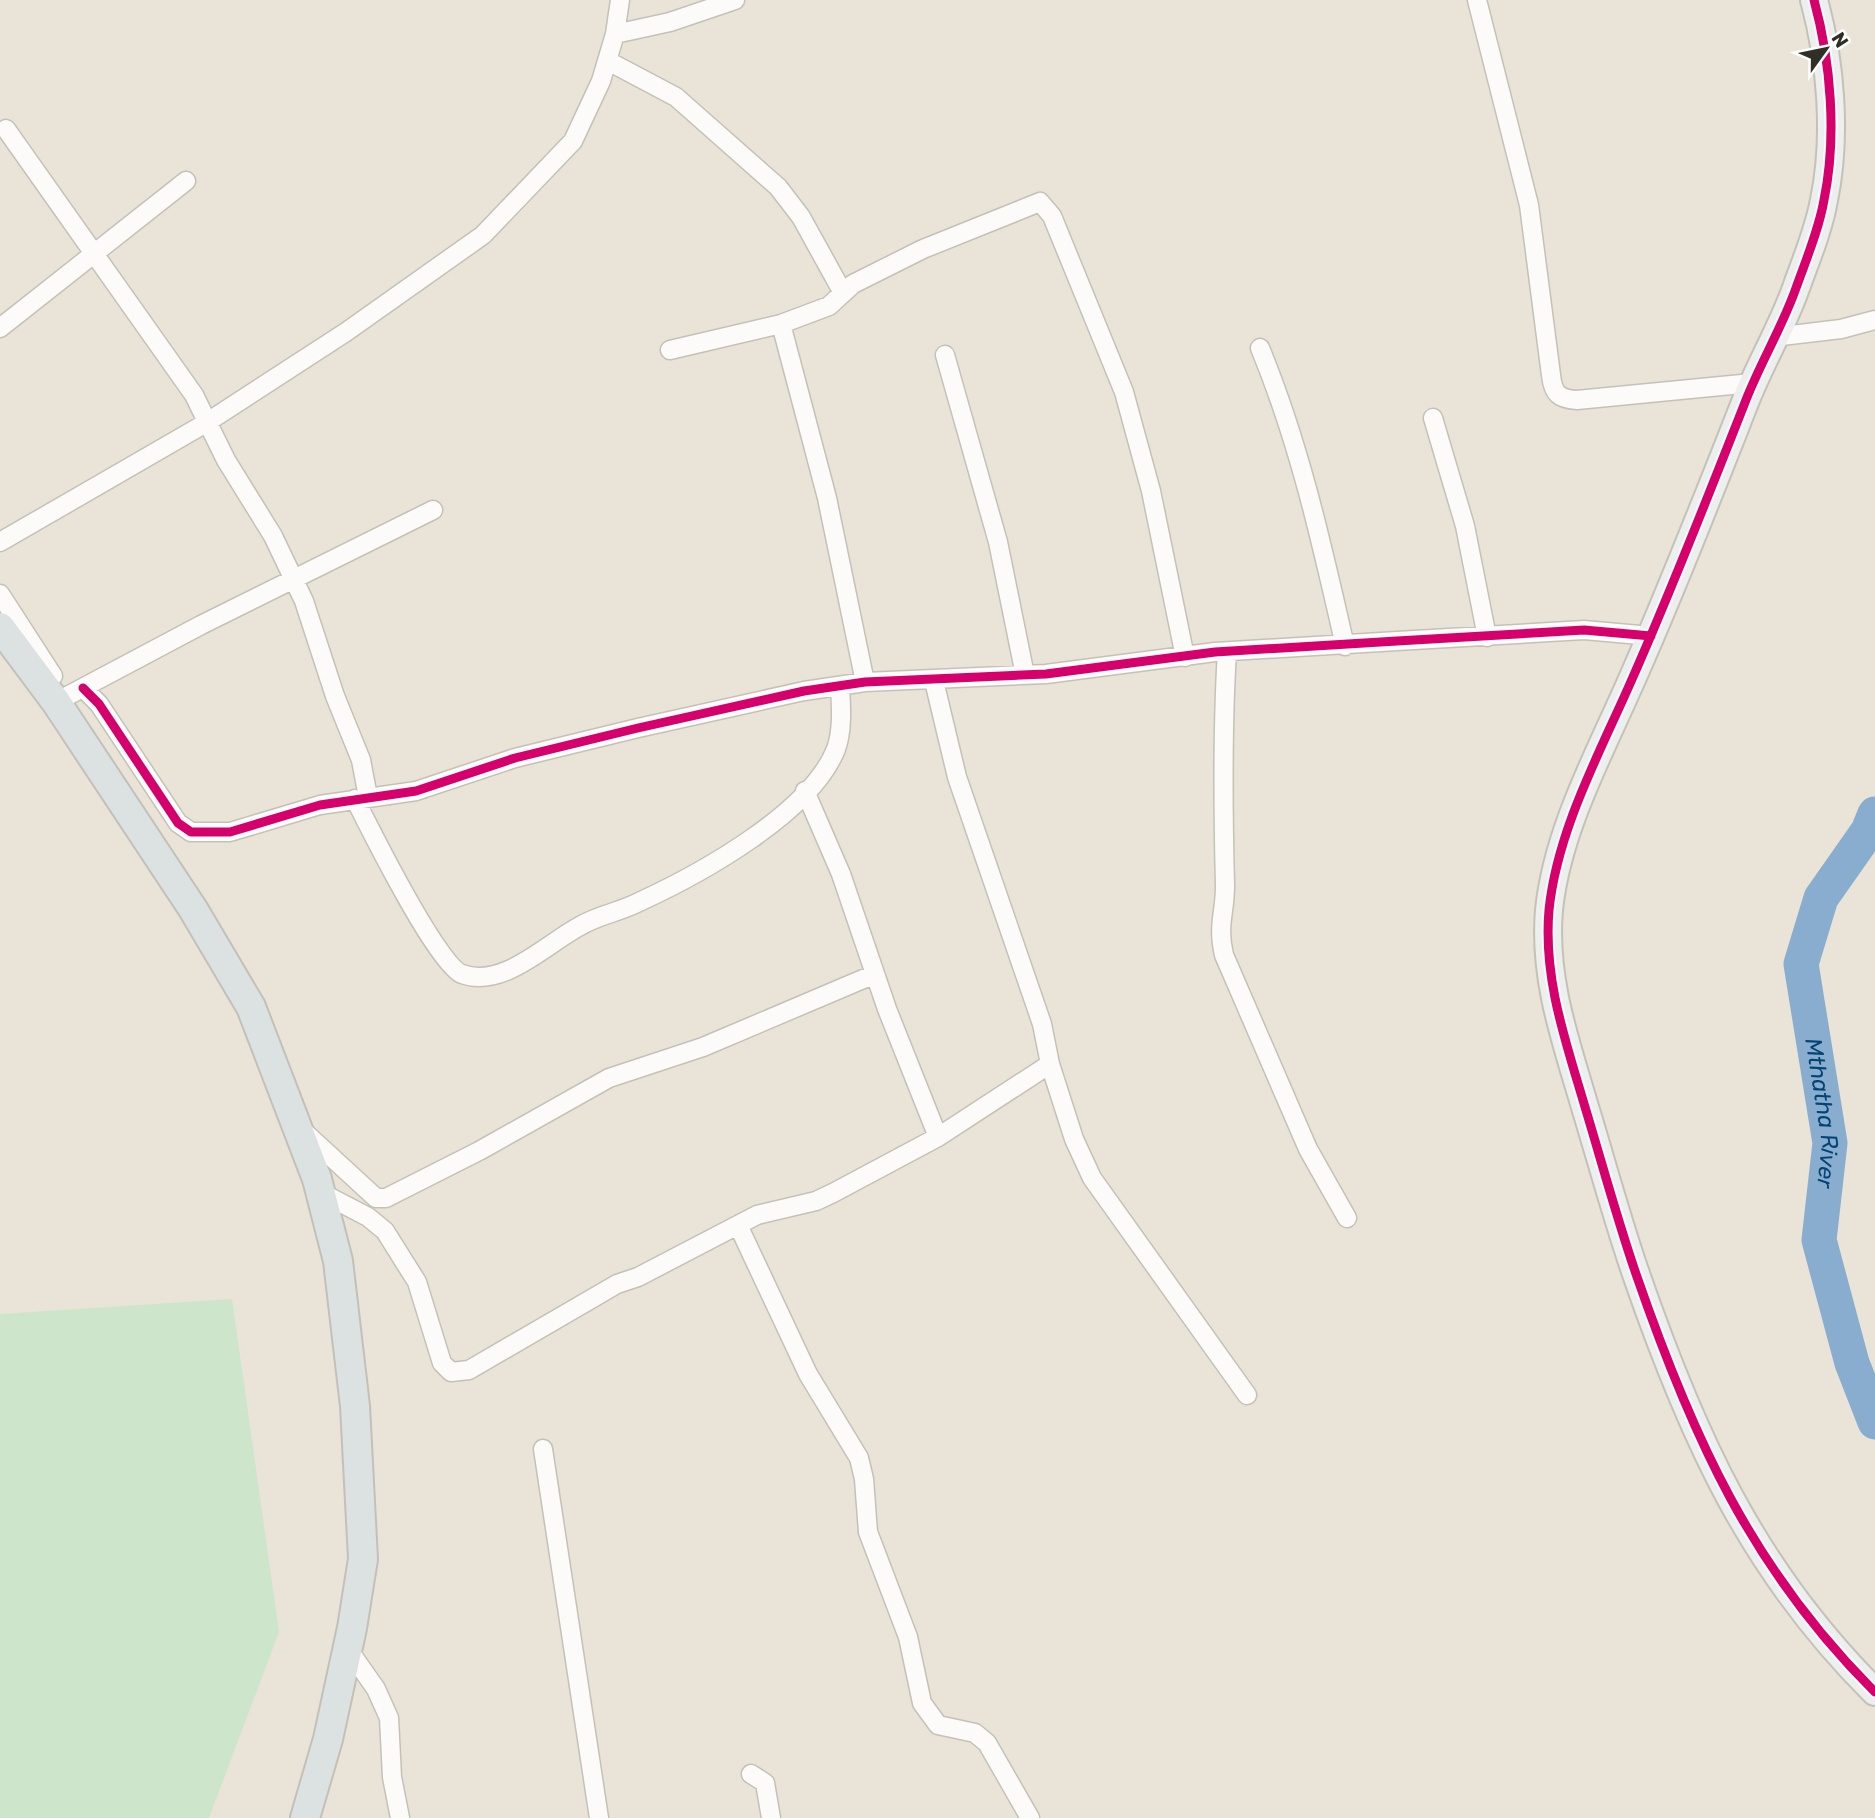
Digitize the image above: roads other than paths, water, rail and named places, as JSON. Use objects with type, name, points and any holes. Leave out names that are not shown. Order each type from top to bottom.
[{"type":"main road","points":[[0,627],[69,695],[251,1007],[298,1127],[320,1192],[338,1261],[349,1333],[362,1499],[363,1559],[348,1649],[328,1739],[304,1818]]},
{"type":"street","points":[[0,542],[208,422],[346,332],[483,235],[573,141],[594,100],[607,61],[615,34],[620,0]]},
{"type":"street","points":[[615,34],[670,22],[735,0]]},
{"type":"street","points":[[1477,0],[1527,195],[1550,375],[1556,393],[1563,399],[1577,400],[1752,383]]},
{"type":"street","points":[[1814,0],[1826,65],[1830,138],[1824,201],[1795,292],[1752,383],[1651,636],[1587,782],[1556,874],[1549,908],[1548,947],[1556,1009],[1623,1235],[1694,1428],[1751,1539],[1835,1652],[1875,1692]]},
{"type":"street","points":[[607,61],[676,97],[778,187],[802,217],[843,293]]},
{"type":"street","points":[[6,129],[188,386],[226,460],[273,536],[295,581],[361,760],[362,798],[388,864],[450,968],[459,974],[481,978],[504,972],[579,926],[621,911],[680,881],[770,826],[829,762],[837,746],[841,685]]},
{"type":"street","points":[[0,328],[186,181]]},
{"type":"street","points":[[670,351],[781,324],[829,306],[853,284],[943,240],[972,232],[1033,203],[1041,202],[1047,207],[1124,392],[1151,491],[1185,657]]},
{"type":"street","points":[[1774,337],[1842,329],[1875,320]]},
{"type":"street","points":[[781,324],[827,498],[865,682]]},
{"type":"street","points":[[1260,348],[1287,412],[1303,468],[1345,646]]},
{"type":"street","points":[[945,355],[998,542],[1025,675]]},
{"type":"street","points":[[1433,418],[1462,513],[1487,637]]},
{"type":"street","points":[[69,695],[201,625],[295,581],[433,510]]},
{"type":"street","points":[[0,594],[69,695],[99,704],[169,813],[191,832],[230,832],[320,805],[416,791],[515,758],[638,728],[841,685],[1025,675],[1227,652],[1608,630],[1651,636]]},
{"type":"street","points":[[1227,652],[1223,741],[1225,891],[1220,936],[1224,955],[1308,1149],[1347,1218]]},
{"type":"street","points":[[934,681],[957,777],[1042,1024],[1050,1064],[1074,1139],[1092,1178],[1247,1395]]},
{"type":"street","points":[[805,791],[838,866],[875,974],[938,1136]]},
{"type":"street","points":[[298,1127],[376,1198],[386,1198],[479,1151],[610,1077],[703,1048],[875,974]]},
{"type":"street","points":[[320,1192],[368,1217],[385,1231],[417,1282],[430,1315],[442,1363],[451,1372],[469,1370],[617,1284],[638,1277],[738,1224],[771,1210],[816,1201],[938,1136],[1050,1064]]},
{"type":"street","points":[[738,1224],[808,1374],[859,1458],[864,1479],[868,1532],[908,1637],[922,1703],[938,1725],[975,1733],[987,1743],[1030,1818]]},
{"type":"street","points":[[543,1449],[599,1818]]},
{"type":"street","points":[[348,1649],[376,1689],[389,1718],[392,1777],[400,1818]]},
{"type":"street","points":[[751,1774],[765,1783],[771,1818]]},
{"type":"waterway","name":"Mthatha River","points":[[1875,814],[1868,831],[1821,898],[1801,964],[1830,1143],[1819,1240],[1852,1363],[1875,1422]]}]
